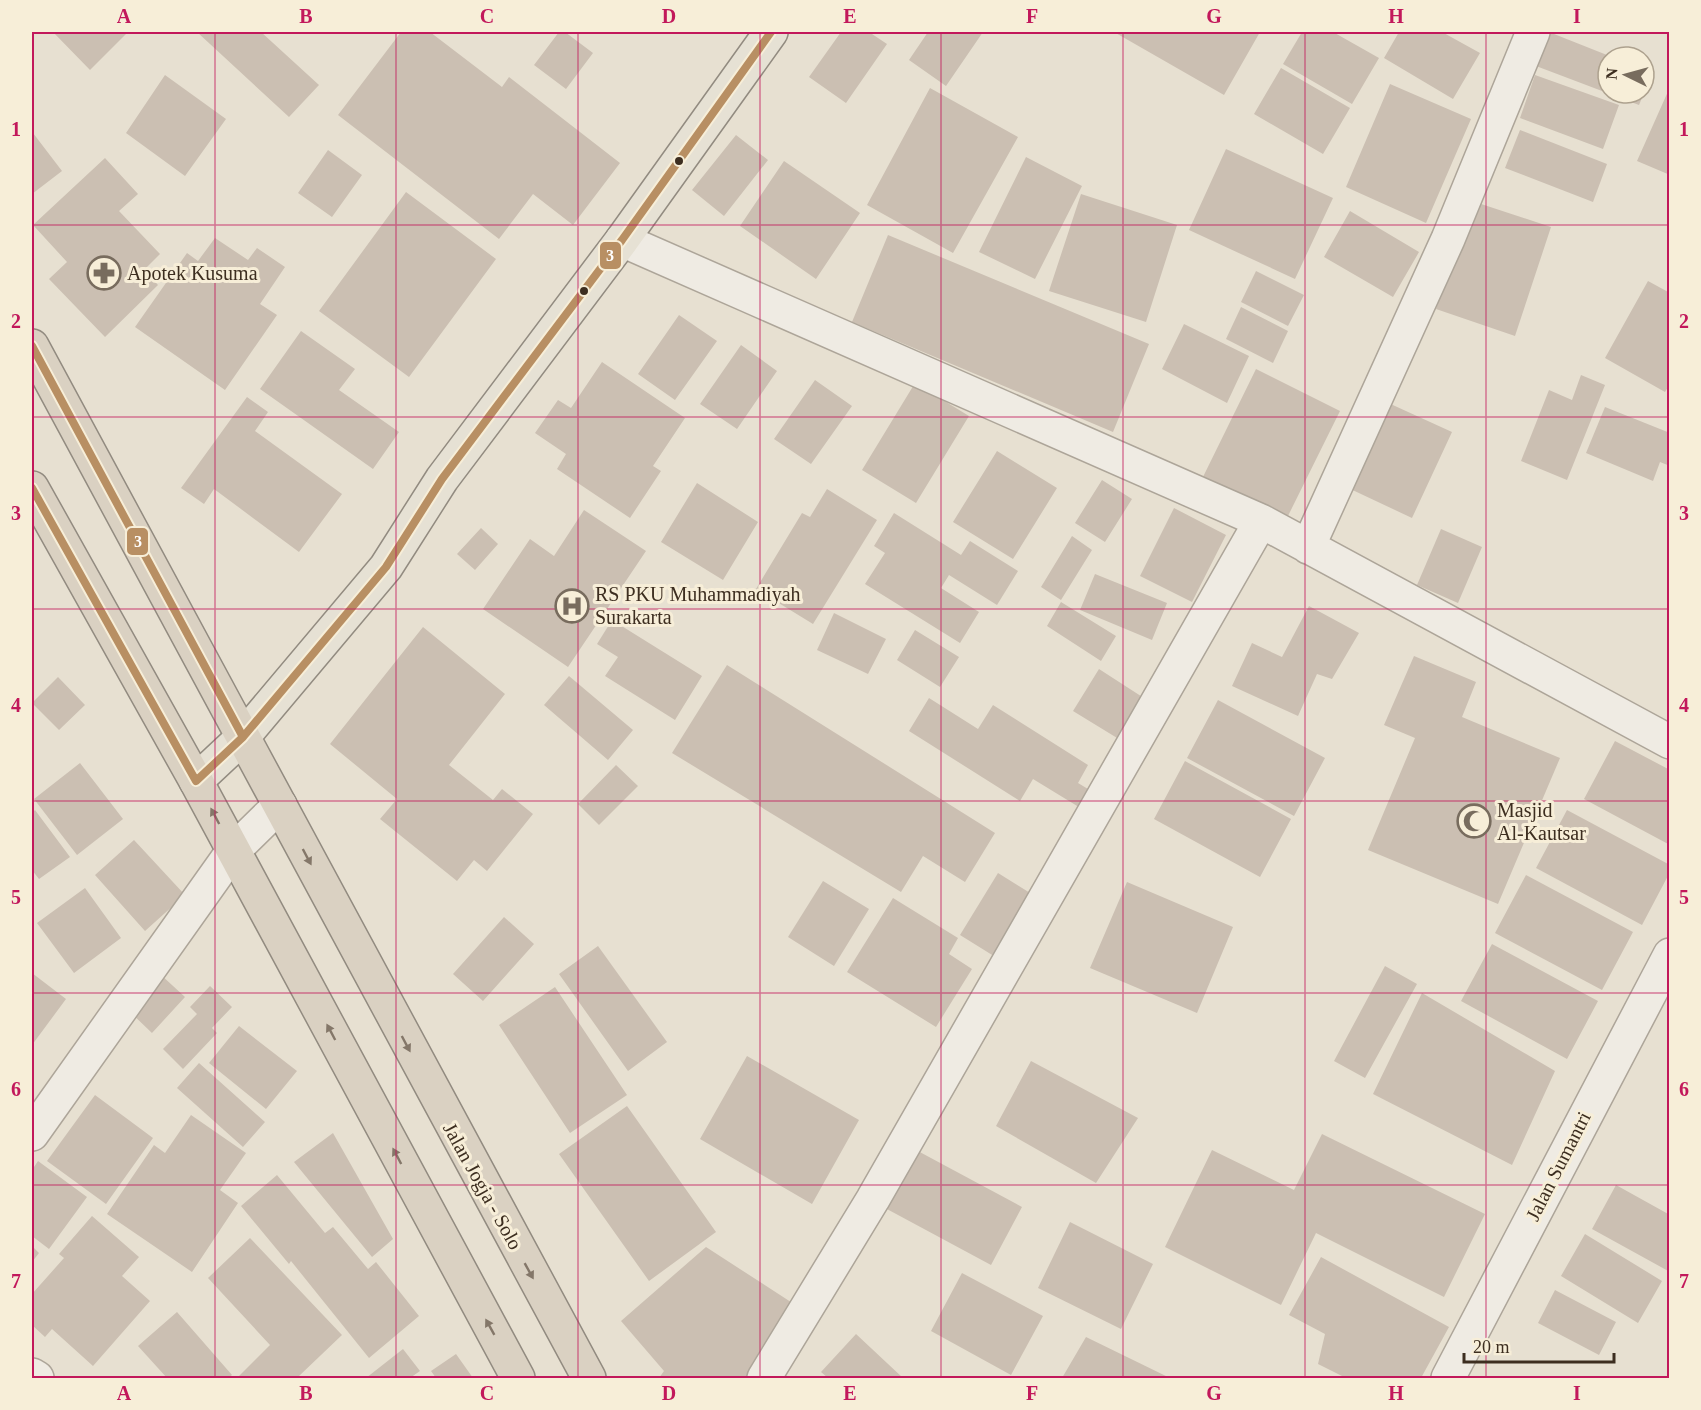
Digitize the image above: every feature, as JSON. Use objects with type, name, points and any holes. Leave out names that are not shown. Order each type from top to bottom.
[{"type":"highway","name":"Jalan Jogja - Solo","points":[[32,346],[280,805],[378,992],[589,1378]]},
{"type":"highway","points":[[35,505],[196,781],[518,1378]]},
{"type":"main road","points":[[196,781],[243,737],[386,567],[442,479],[622,240],[771,32]]},
{"type":"street","points":[[1308,547],[1448,239],[1533,32]]},
{"type":"street","points":[[622,240],[1261,521],[1670,742]]},
{"type":"street","points":[[764,1378],[879,1189],[1261,521]]},
{"type":"street","points":[[32,1134],[233,851],[280,805]]},
{"type":"street","name":"Jalan Sumantri","points":[[1448,1378],[1670,955]]},
{"type":"street","points":[[32,1375],[37,1378]]},
{"type":"building","points":[[53,32],[128,32],[90,70]]},
{"type":"building","points":[[197,32],[261,32],[319,85],[289,117]]},
{"type":"building","points":[[401,32],[430,32],[502,87],[509,77],[620,163],[573,225],[533,194],[499,239],[338,115]]},
{"type":"building","points":[[559,32],[565,32],[593,53],[566,89],[534,65]]},
{"type":"building","points":[[841,32],[869,32],[887,44],[846,103],[809,77]]},
{"type":"building","points":[[928,32],[983,32],[946,86],[909,60]]},
{"type":"building","points":[[1114,32],[1260,32],[1224,95]]},
{"type":"building","points":[[1302,32],[1333,32],[1379,58],[1352,104],[1283,64]]},
{"type":"building","points":[[1399,32],[1442,32],[1480,53],[1453,99],[1384,58]]},
{"type":"building","points":[[1549,32],[1596,51],[1596,89],[1536,66]]},
{"type":"building","points":[[1281,68],[1350,108],[1323,154],[1254,114]]},
{"type":"building","points":[[165,75],[226,119],[185,176],[126,133]]},
{"type":"building","points":[[1535,75],[1596,97],[1596,105],[1619,105],[1603,149],[1520,118]]},
{"type":"building","points":[[1390,84],[1471,119],[1426,223],[1346,187]]},
{"type":"building","points":[[1670,87],[1670,175],[1637,161]]},
{"type":"building","points":[[930,88],[1018,137],[953,253],[867,205]]},
{"type":"building","points":[[1520,130],[1607,164],[1593,202],[1505,168]]},
{"type":"building","points":[[32,134],[62,171],[32,194]]},
{"type":"building","points":[[736,135],[768,160],[724,216],[692,190]]},
{"type":"building","points":[[1226,149],[1333,198],[1295,279],[1189,230]]},
{"type":"building","points":[[328,150],[362,175],[332,217],[298,193]]},
{"type":"building","points":[[1026,157],[1082,186],[1035,279],[979,252]]},
{"type":"building","points":[[105,158],[138,194],[119,211],[160,254],[144,270],[158,285],[105,337],[49,279],[67,262],[33,225]]},
{"type":"building","points":[[784,161],[860,213],[816,279],[740,226]]},
{"type":"building","points":[[406,192],[496,259],[409,377],[319,311]]},
{"type":"building","points":[[1081,194],[1177,225],[1146,322],[1049,291]]},
{"type":"building","points":[[1472,201],[1551,227],[1515,336],[1436,309]]},
{"type":"building","points":[[1350,211],[1419,252],[1393,297],[1324,257]]},
{"type":"building","points":[[888,235],[1149,344],[1113,432],[852,322]]},
{"type":"building","points":[[215,238],[248,260],[257,248],[285,267],[260,304],[277,315],[225,390],[135,327],[187,253],[198,261]]},
{"type":"building","points":[[1256,271],[1304,295],[1288,326],[1241,302]]},
{"type":"building","points":[[1648,281],[1670,293],[1670,384],[1665,392],[1605,358]]},
{"type":"building","points":[[1241,307],[1288,331],[1273,363],[1226,339]]},
{"type":"building","points":[[679,315],[717,341],[675,400],[638,374]]},
{"type":"building","points":[[1184,324],[1249,356],[1227,403],[1162,369]]},
{"type":"building","points":[[301,331],[355,369],[339,390],[399,432],[373,469],[260,389]]},
{"type":"building","points":[[741,345],[777,371],[737,429],[700,404]]},
{"type":"building","points":[[602,362],[685,418],[653,466],[661,471],[630,518],[557,469],[566,454],[535,433],[558,400],[571,408]]},
{"type":"building","points":[[1256,369],[1340,411],[1285,522],[1201,481]]},
{"type":"building","points":[[1581,375],[1605,385],[1567,480],[1521,461],[1549,390],[1572,400]]},
{"type":"building","points":[[815,380],[852,406],[811,464],[774,439]]},
{"type":"building","points":[[915,383],[969,416],[916,503],[862,470]]},
{"type":"building","points":[[247,397],[268,412],[255,431],[342,494],[299,552],[214,489],[204,504],[181,488]]},
{"type":"building","points":[[1384,401],[1452,432],[1412,518],[1344,486]]},
{"type":"building","points":[[1605,407],[1670,433],[1670,466],[1660,462],[1653,481],[1586,453]]},
{"type":"building","points":[[997,451],[1057,488],[1013,559],[953,522]]},
{"type":"building","points":[[1102,480],[1132,499],[1105,542],[1075,523]]},
{"type":"building","points":[[697,483],[758,522],[723,580],[661,542]]},
{"type":"building","points":[[827,489],[877,520],[813,624],[756,589],[802,513],[810,517]]},
{"type":"building","points":[[1174,508],[1226,535],[1192,602],[1140,576]]},
{"type":"building","points":[[584,510],[646,551],[568,667],[483,609],[530,539],[554,556]]},
{"type":"building","points":[[894,513],[961,555],[970,541],[1018,571],[997,605],[949,575],[941,588],[979,612],[960,643],[865,584],[885,553],[874,546]]},
{"type":"building","points":[[481,528],[498,544],[475,570],[457,554]]},
{"type":"building","points":[[1441,529],[1482,547],[1458,603],[1417,585]]},
{"type":"building","points":[[1072,536],[1092,550],[1061,600],[1041,587]]},
{"type":"building","points":[[1095,574],[1167,603],[1152,640],[1080,610]]},
{"type":"building","points":[[1061,602],[1116,636],[1101,661],[1047,626]]},
{"type":"building","points":[[1309,606],[1359,633],[1332,679],[1317,674],[1298,716],[1232,686],[1252,643],[1282,657]]},
{"type":"building","points":[[834,613],[886,639],[868,674],[817,650]]},
{"type":"building","points":[[612,620],[702,676],[675,720],[605,676],[618,657],[597,644]]},
{"type":"building","points":[[423,627],[505,694],[449,765],[493,800],[502,789],[533,814],[487,871],[474,860],[457,881],[380,819],[397,799],[330,744]]},
{"type":"building","points":[[915,630],[959,657],[940,687],[897,660]]},
{"type":"building","points":[[1414,656],[1476,682],[1462,717],[1560,758],[1498,904],[1368,850],[1415,738],[1384,725]]},
{"type":"building","points":[[727,665],[995,833],[965,882],[923,856],[901,892],[672,753]]},
{"type":"building","points":[[1099,669],[1147,700],[1122,741],[1073,711]]},
{"type":"building","points":[[569,676],[633,730],[608,760],[544,705]]},
{"type":"building","points":[[58,677],[85,705],[59,730],[32,703]]},
{"type":"building","points":[[929,698],[978,729],[993,705],[1088,765],[1078,783],[1098,795],[1087,812],[1033,779],[1020,801],[909,731]]},
{"type":"building","points":[[1218,700],[1325,758],[1294,816],[1187,758]]},
{"type":"building","points":[[1615,741],[1670,770],[1670,845],[1584,799]]},
{"type":"building","points":[[1185,761],[1291,819],[1260,877],[1154,819]]},
{"type":"building","points":[[80,763],[123,819],[77,855],[34,799]]},
{"type":"building","points":[[616,765],[638,786],[599,825],[578,804]]},
{"type":"building","points":[[35,810],[70,857],[39,879],[32,870],[32,813]]},
{"type":"building","points":[[1567,810],[1670,865],[1670,872],[1642,925],[1536,868]]},
{"type":"building","points":[[134,840],[185,895],[145,931],[95,875]]},
{"type":"building","points":[[998,873],[1035,896],[997,958],[960,935]]},
{"type":"building","points":[[1526,875],[1633,932],[1602,990],[1495,933]]},
{"type":"building","points":[[823,881],[869,909],[834,966],[788,937]]},
{"type":"building","points":[[1127,882],[1233,927],[1197,1013],[1090,968]]},
{"type":"building","points":[[85,888],[121,938],[74,973],[37,923]]},
{"type":"building","points":[[893,898],[958,938],[949,954],[972,969],[936,1027],[847,972]]},
{"type":"building","points":[[504,917],[534,944],[483,1001],[453,974]]},
{"type":"building","points":[[1492,944],[1598,1001],[1567,1059],[1461,1001]]},
{"type":"building","points":[[598,946],[667,1042],[628,1071],[559,974]]},
{"type":"building","points":[[1385,966],[1417,984],[1365,1078],[1334,1061]]},
{"type":"building","points":[[32,973],[66,999],[32,1045]]},
{"type":"building","points":[[160,974],[185,997],[152,1033],[128,1010]]},
{"type":"building","points":[[210,986],[232,1007],[212,1028],[217,1033],[183,1069],[163,1049],[197,1014],[190,1007]]},
{"type":"building","points":[[555,987],[627,1095],[570,1133],[499,1025]]},
{"type":"building","points":[[1422,993],[1555,1071],[1512,1165],[1373,1094]]},
{"type":"building","points":[[239,1026],[297,1071],[266,1109],[209,1063]]},
{"type":"building","points":[[747,1056],[859,1120],[812,1204],[700,1139]]},
{"type":"building","points":[[1031,1061],[1138,1118],[1096,1183],[996,1126]]},
{"type":"building","points":[[199,1063],[265,1122],[243,1147],[177,1088]]},
{"type":"building","points":[[95,1095],[153,1138],[106,1204],[47,1161]]},
{"type":"building","points":[[627,1106],[716,1232],[649,1281],[559,1154]]},
{"type":"building","points":[[191,1115],[246,1153],[220,1190],[238,1203],[192,1272],[107,1214],[154,1145],[165,1153]]},
{"type":"building","points":[[333,1133],[393,1239],[372,1257],[294,1162]]},
{"type":"building","points":[[1322,1134],[1485,1214],[1444,1297],[1316,1233],[1281,1305],[1165,1247],[1212,1150],[1294,1190]]},
{"type":"building","points":[[916,1150],[1022,1207],[991,1265],[885,1208]]},
{"type":"building","points":[[38,1161],[87,1197],[49,1249],[32,1236],[32,1170]]},
{"type":"building","points":[[277,1175],[325,1233],[333,1227],[368,1269],[376,1262],[419,1316],[369,1358],[291,1261],[289,1264],[241,1206]]},
{"type":"building","points":[[1616,1185],[1670,1215],[1670,1272],[1592,1229]]},
{"type":"building","points":[[92,1216],[139,1257],[122,1276],[150,1301],[93,1366],[52,1329],[45,1337],[32,1325],[32,1294],[64,1258],[59,1254]]},
{"type":"building","points":[[1070,1222],[1153,1264],[1121,1329],[1038,1288]]},
{"type":"building","points":[[1585,1234],[1662,1281],[1638,1323],[1561,1276]]},
{"type":"building","points":[[250,1238],[342,1335],[299,1376],[302,1378],[237,1378],[270,1345],[208,1278]]},
{"type":"building","points":[[32,1246],[39,1253],[32,1262]]},
{"type":"building","points":[[706,1247],[797,1306],[751,1378],[659,1378],[664,1371],[621,1321]]},
{"type":"building","points":[[1321,1257],[1449,1327],[1421,1378],[1346,1378],[1318,1364],[1325,1334],[1289,1315]]},
{"type":"building","points":[[962,1273],[1043,1316],[1011,1375],[931,1331]]},
{"type":"building","points":[[1555,1290],[1616,1322],[1599,1355],[1538,1323]]},
{"type":"building","points":[[177,1312],[232,1375],[228,1378],[167,1378],[138,1346]]},
{"type":"building","points":[[856,1334],[903,1378],[828,1378],[821,1372]]},
{"type":"building","points":[[1086,1337],[1170,1378],[1062,1378]]},
{"type":"building","points":[[403,1349],[420,1371],[410,1378],[366,1378]]},
{"type":"building","points":[[456,1354],[473,1378],[436,1378],[431,1371]]},
{"type":"transit line","name":"3","points":[[32,488],[196,781],[243,737],[386,567],[442,479],[622,240],[771,32]]},
{"type":"transit line","name":"3","points":[[32,346],[243,737]]},
{"type":"place","name":"Apotek Kusuma","points":[[104,273]]},
{"type":"place","name":"RS PKU Muhammadiyah Surakarta","points":[[572,606]]},
{"type":"place","name":"Masjid Al-Kautsar","points":[[1474,821]]}]
